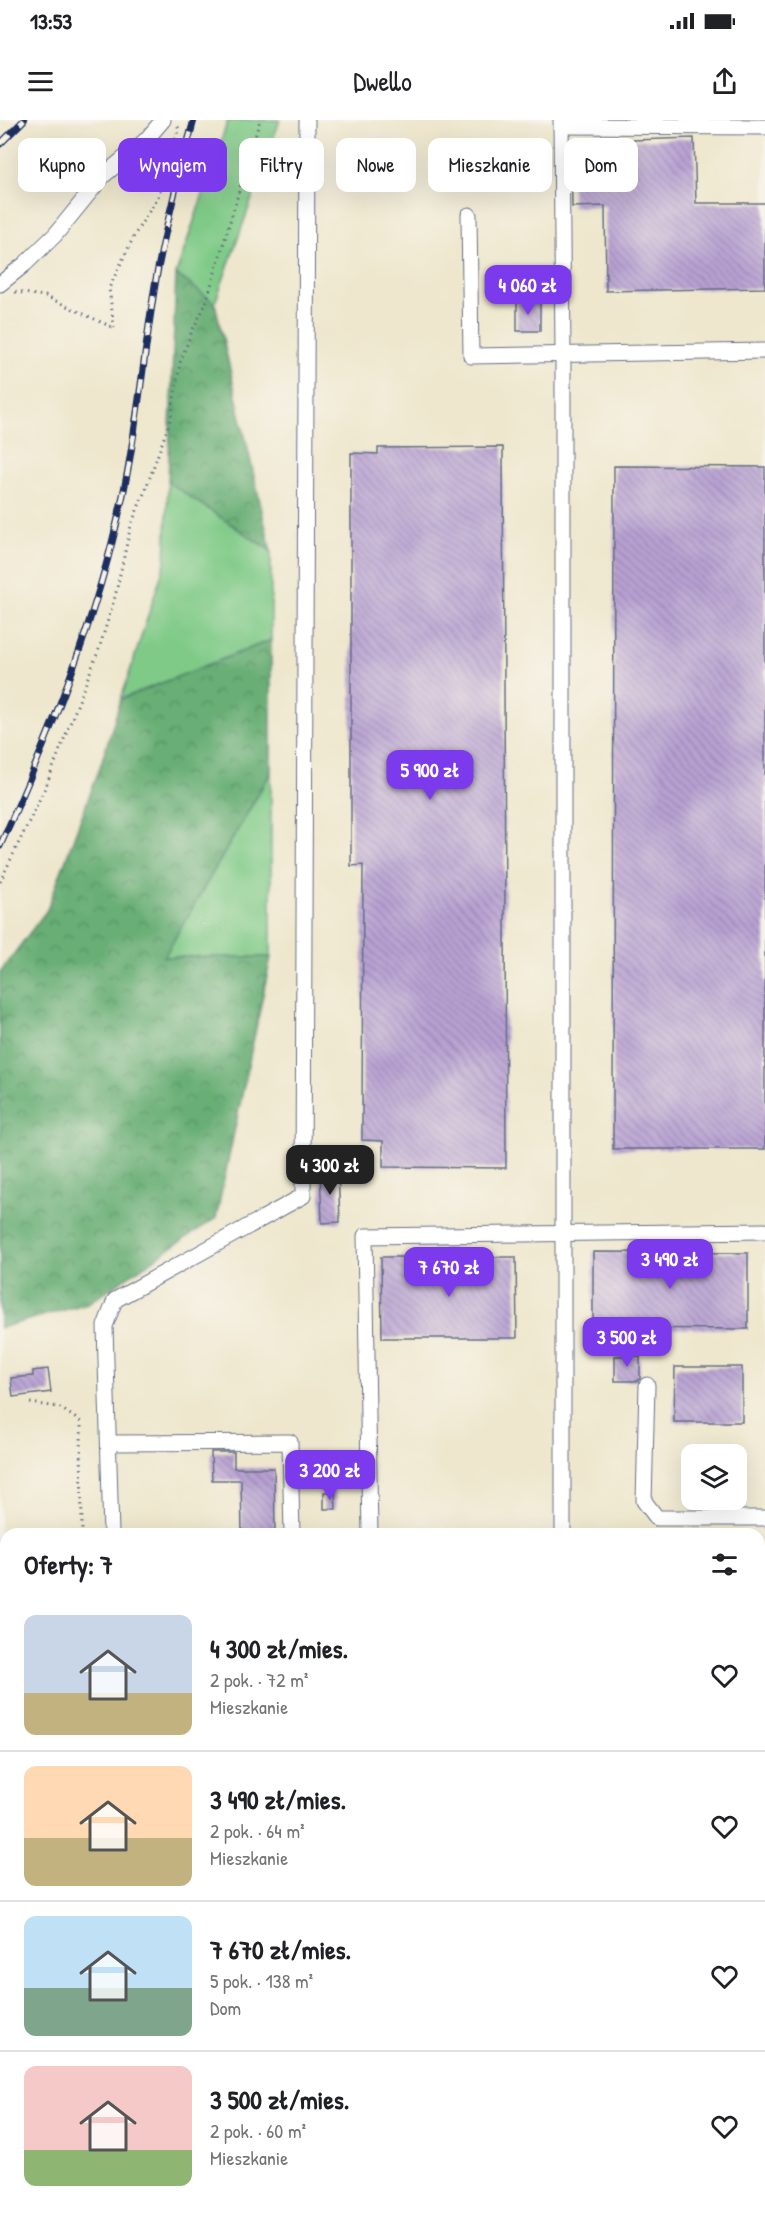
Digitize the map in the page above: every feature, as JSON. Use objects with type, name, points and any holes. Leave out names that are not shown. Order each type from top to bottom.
[{"type":"street","points":[[4,288],[103,176],[146,140],[163,120]]},
{"type":"street","points":[[111,1528],[105,1326],[115,1300],[303,1196],[307,120]]},
{"type":"street","points":[[563,1528],[561,123],[765,127]]},
{"type":"street","points":[[469,215],[471,356],[765,351]]},
{"type":"street","points":[[370,1528],[365,1236],[765,1231]]},
{"type":"street","points":[[647,1384],[644,1501],[657,1518],[765,1518]]},
{"type":"street","points":[[108,1443],[290,1442],[292,1528]]},
{"type":"path","points":[[4,288],[45,296],[114,327],[109,288],[135,234],[158,197],[179,120]]},
{"type":"path","points":[[0,882],[46,786],[99,650],[115,597],[131,525],[171,418],[180,363],[192,331],[205,306],[260,120]]},
{"type":"path","points":[[30,1402],[59,1407],[81,1422],[82,1528]]},
{"type":"green space","points":[[228,120],[280,120],[274,138],[239,138],[239,192],[254,192],[215,303],[176,274],[204,192],[227,192],[227,138],[222,138]]},
{"type":"green space","points":[[176,274],[215,303],[271,551],[168,482]]},
{"type":"green space","points":[[168,482],[271,551],[271,640],[121,699],[165,563]]},
{"type":"green space","points":[[271,640],[271,772],[164,957],[271,957],[216,1218],[88,1303],[0,1328],[0,972],[47,910],[100,767],[121,699]]},
{"type":"green space","points":[[271,772],[271,957],[164,957]]},
{"type":"building","points":[[694,138],[696,203],[765,203],[765,288],[606,291],[605,206],[572,207],[572,192],[638,192],[638,140]]},
{"type":"building","points":[[517,302],[540,302],[540,331],[517,331]]},
{"type":"building","points":[[503,447],[506,1168],[383,1167],[383,1141],[362,1140],[363,865],[351,866],[351,453],[378,454],[378,448]]},
{"type":"building","points":[[614,466],[765,467],[765,1149],[613,1149]]},
{"type":"building","points":[[338,1168],[340,1222],[322,1223],[320,1169]]},
{"type":"building","points":[[593,1252],[748,1253],[748,1329],[593,1328]]},
{"type":"building","points":[[381,1257],[516,1257],[517,1338],[382,1338]]},
{"type":"building","points":[[615,1356],[640,1356],[638,1381],[615,1381]]},
{"type":"building","points":[[675,1367],[742,1367],[742,1422],[674,1422]]},
{"type":"building","points":[[48,1369],[51,1392],[13,1397],[11,1378],[33,1376],[33,1371]]},
{"type":"building","points":[[211,1452],[234,1452],[234,1468],[274,1468],[275,1528],[242,1528],[241,1480],[212,1480]]},
{"type":"building","points":[[324,1492],[335,1492],[336,1509],[324,1509]]},
{"type":"railway","points":[[0,144],[24,120]]},
{"type":"railway","points":[[0,846],[71,674],[87,629],[113,540],[133,441],[160,259],[194,120]]}]
